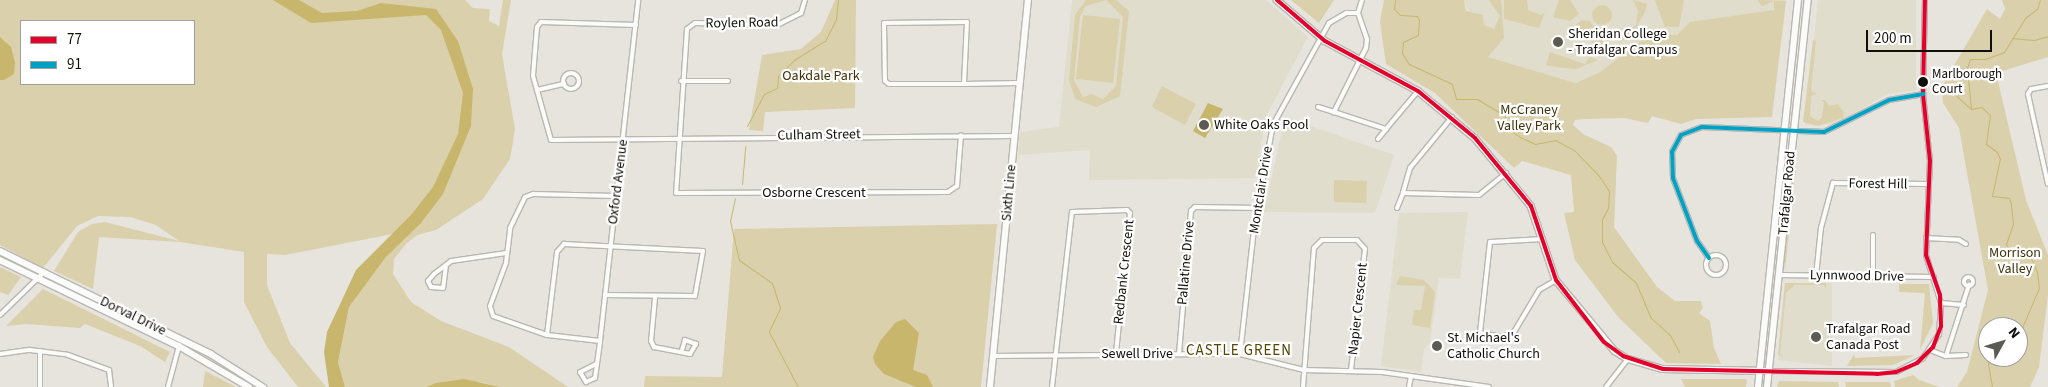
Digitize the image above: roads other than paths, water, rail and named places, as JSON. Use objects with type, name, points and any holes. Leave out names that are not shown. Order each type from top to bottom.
[{"type":"main road","name":"Trafalgar Road","points":[[1758,387],[1798,0]]},
{"type":"main road","name":"Trafalgar Road","points":[[1767,387],[1808,0]]},
{"type":"street","name":"Oxford Avenue","points":[[596,364],[580,372],[586,382],[595,378],[638,0]]},
{"type":"street","name":"Roylen Road","points":[[678,136],[681,81],[690,25],[777,25],[800,14],[805,0]]},
{"type":"street","name":"Sixth Line","points":[[990,387],[1028,0]]},
{"type":"street","points":[[1277,0],[1320,38],[1418,91],[1452,117],[1506,172],[1531,206],[1556,280],[1604,342],[1628,359],[1663,369],[1887,374],[1910,367],[1930,350],[1941,326],[1941,303],[1926,255],[1930,161],[1923,94],[1925,0]]},
{"type":"street","points":[[1334,112],[1361,61],[1367,38],[1358,13],[1362,0]]},
{"type":"street","name":"Montclair Drive","points":[[1240,354],[1259,208],[1274,125],[1320,38],[1337,17],[1358,13]]},
{"type":"street","points":[[564,84],[567,75],[572,73],[578,78],[580,83],[574,89],[564,84],[537,90],[533,76],[537,27],[541,22],[636,25]]},
{"type":"street","points":[[964,84],[967,22],[884,23],[885,81],[889,84],[964,84],[1019,83]]},
{"type":"street","points":[[681,81],[728,81]]},
{"type":"street","points":[[2048,86],[2031,89],[2028,94],[2048,184]]},
{"type":"street","name":"Culham Street","points":[[537,90],[551,140],[678,136],[1014,136]]},
{"type":"street","points":[[1378,139],[1418,91]]},
{"type":"street","points":[[1709,258],[1723,259],[1723,273],[1716,276],[1708,272],[1709,258],[1697,241],[1674,184],[1671,159],[1677,139],[1686,131],[1702,127],[1832,130],[1889,100],[1923,94]]},
{"type":"street","points":[[1318,107],[1386,129]]},
{"type":"street","points":[[1397,208],[1410,168],[1452,117]]},
{"type":"street","name":"Osborne Crescent","points":[[678,136],[676,193],[740,193],[948,192],[957,186],[961,135]]},
{"type":"street","points":[[1403,193],[1479,195],[1506,172]]},
{"type":"street","name":"Forest Hill","points":[[1816,276],[1821,228],[1834,182],[1928,184]]},
{"type":"street","points":[[600,341],[548,335],[490,311],[506,254],[510,228],[525,197],[533,194],[616,196]]},
{"type":"street","name":"Pallatine Drive","points":[[1179,354],[1190,210],[1195,207],[1259,208]]},
{"type":"street","name":"Redbank Crescent","points":[[1056,354],[1070,215],[1127,210],[1130,213],[1116,354]]},
{"type":"street","points":[[1873,234],[1873,277]]},
{"type":"street","points":[[1926,238],[1960,240],[1966,244]]},
{"type":"street","points":[[1543,239],[1490,242],[1480,333],[1502,337],[1514,332],[1540,290],[1556,280]]},
{"type":"street","name":"Napier Crescent","points":[[1303,387],[1314,248],[1322,240],[1357,240],[1365,249],[1351,370]]},
{"type":"street","points":[[548,335],[560,246],[703,251],[698,293],[655,298],[605,296]]},
{"type":"street","name":"Dorval Drive","points":[[0,251],[44,272],[263,387]]},
{"type":"street","points":[[446,266],[443,288],[431,287],[428,281],[446,266],[462,256],[506,254]]},
{"type":"street","name":"Dorval Drive","points":[[0,260],[181,343],[249,387]]},
{"type":"street","points":[[0,316],[44,272]]},
{"type":"street","name":"Lynnwood Drive","points":[[1779,276],[1934,277]]},
{"type":"street","points":[[1946,356],[1969,285]]},
{"type":"street","points":[[655,298],[651,341],[654,347],[692,353],[696,344],[685,340],[682,350]]},
{"type":"street","points":[[1941,303],[1964,305]]},
{"type":"street","points":[[168,387],[181,343]]},
{"type":"street","points":[[1930,350],[1946,356],[1966,355]]},
{"type":"street","points":[[40,351],[40,387]]},
{"type":"street","points":[[0,354],[40,351],[68,355],[109,370],[111,387]]},
{"type":"street","points":[[1052,387],[1056,354]]},
{"type":"street","name":"Sewell Drive","points":[[993,356],[1240,354],[1304,370],[1351,370],[1489,387]]},
{"type":"street","points":[[1606,387],[1628,359]]},
{"type":"street","points":[[1408,387],[1411,376]]},
{"type":"waterway","points":[[747,126],[764,94],[777,88],[778,76],[794,60],[825,41],[836,19],[838,0]]},
{"type":"waterway","points":[[1395,0],[1394,9],[1400,15],[1417,16],[1419,20],[1418,35],[1403,42],[1402,53],[1409,64],[1452,84],[1456,99],[1477,99],[1504,115],[1510,130],[1520,137],[1535,144],[1555,140],[1574,150],[1599,176],[1609,191],[1608,208],[1602,220],[1602,242],[1612,262],[1636,283],[1651,318],[1670,335],[1679,352]]},
{"type":"waterway","points":[[2027,317],[2039,288],[2037,272],[2027,248],[2010,251],[2006,244],[2013,224],[2011,204],[2009,198],[1992,196],[2000,159],[1997,152],[1986,144],[1990,115],[1981,107],[1971,109],[1967,68],[1970,59],[1985,59],[2004,52],[2025,18],[2037,9],[2040,0]]},
{"type":"waterway","points":[[2012,38],[2034,40],[2048,36]]},
{"type":"waterway","points":[[1951,91],[1971,109]]},
{"type":"waterway","points":[[742,184],[745,146]]},
{"type":"waterway","points":[[735,198],[730,221],[739,260],[772,283],[780,308],[769,332],[798,387]]},
{"type":"waterway","points":[[1989,367],[1992,387]]},
{"type":"place","name":"Sheridan College - Trafalgar Campus","points":[[1558,42]]},
{"type":"place","name":"Marlborough Court","points":[[1923,82]]},
{"type":"place","name":"White Oaks Pool","points":[[1204,125]]},
{"type":"place","name":"Trafalgar Road Canada Post","points":[[1816,337]]},
{"type":"place","name":"St. Michael's Catholic Church","points":[[1437,346]]},
{"type":"district","name":"CASTLE GREEN","points":[[1239,351]]},
{"type":"park label","name":"Oakdale Park","points":[[821,76]]},
{"type":"park label","name":"McCraney Valley Park","points":[[1529,118]]},
{"type":"park label","name":"Morrison Valley","points":[[2015,262]]}]
